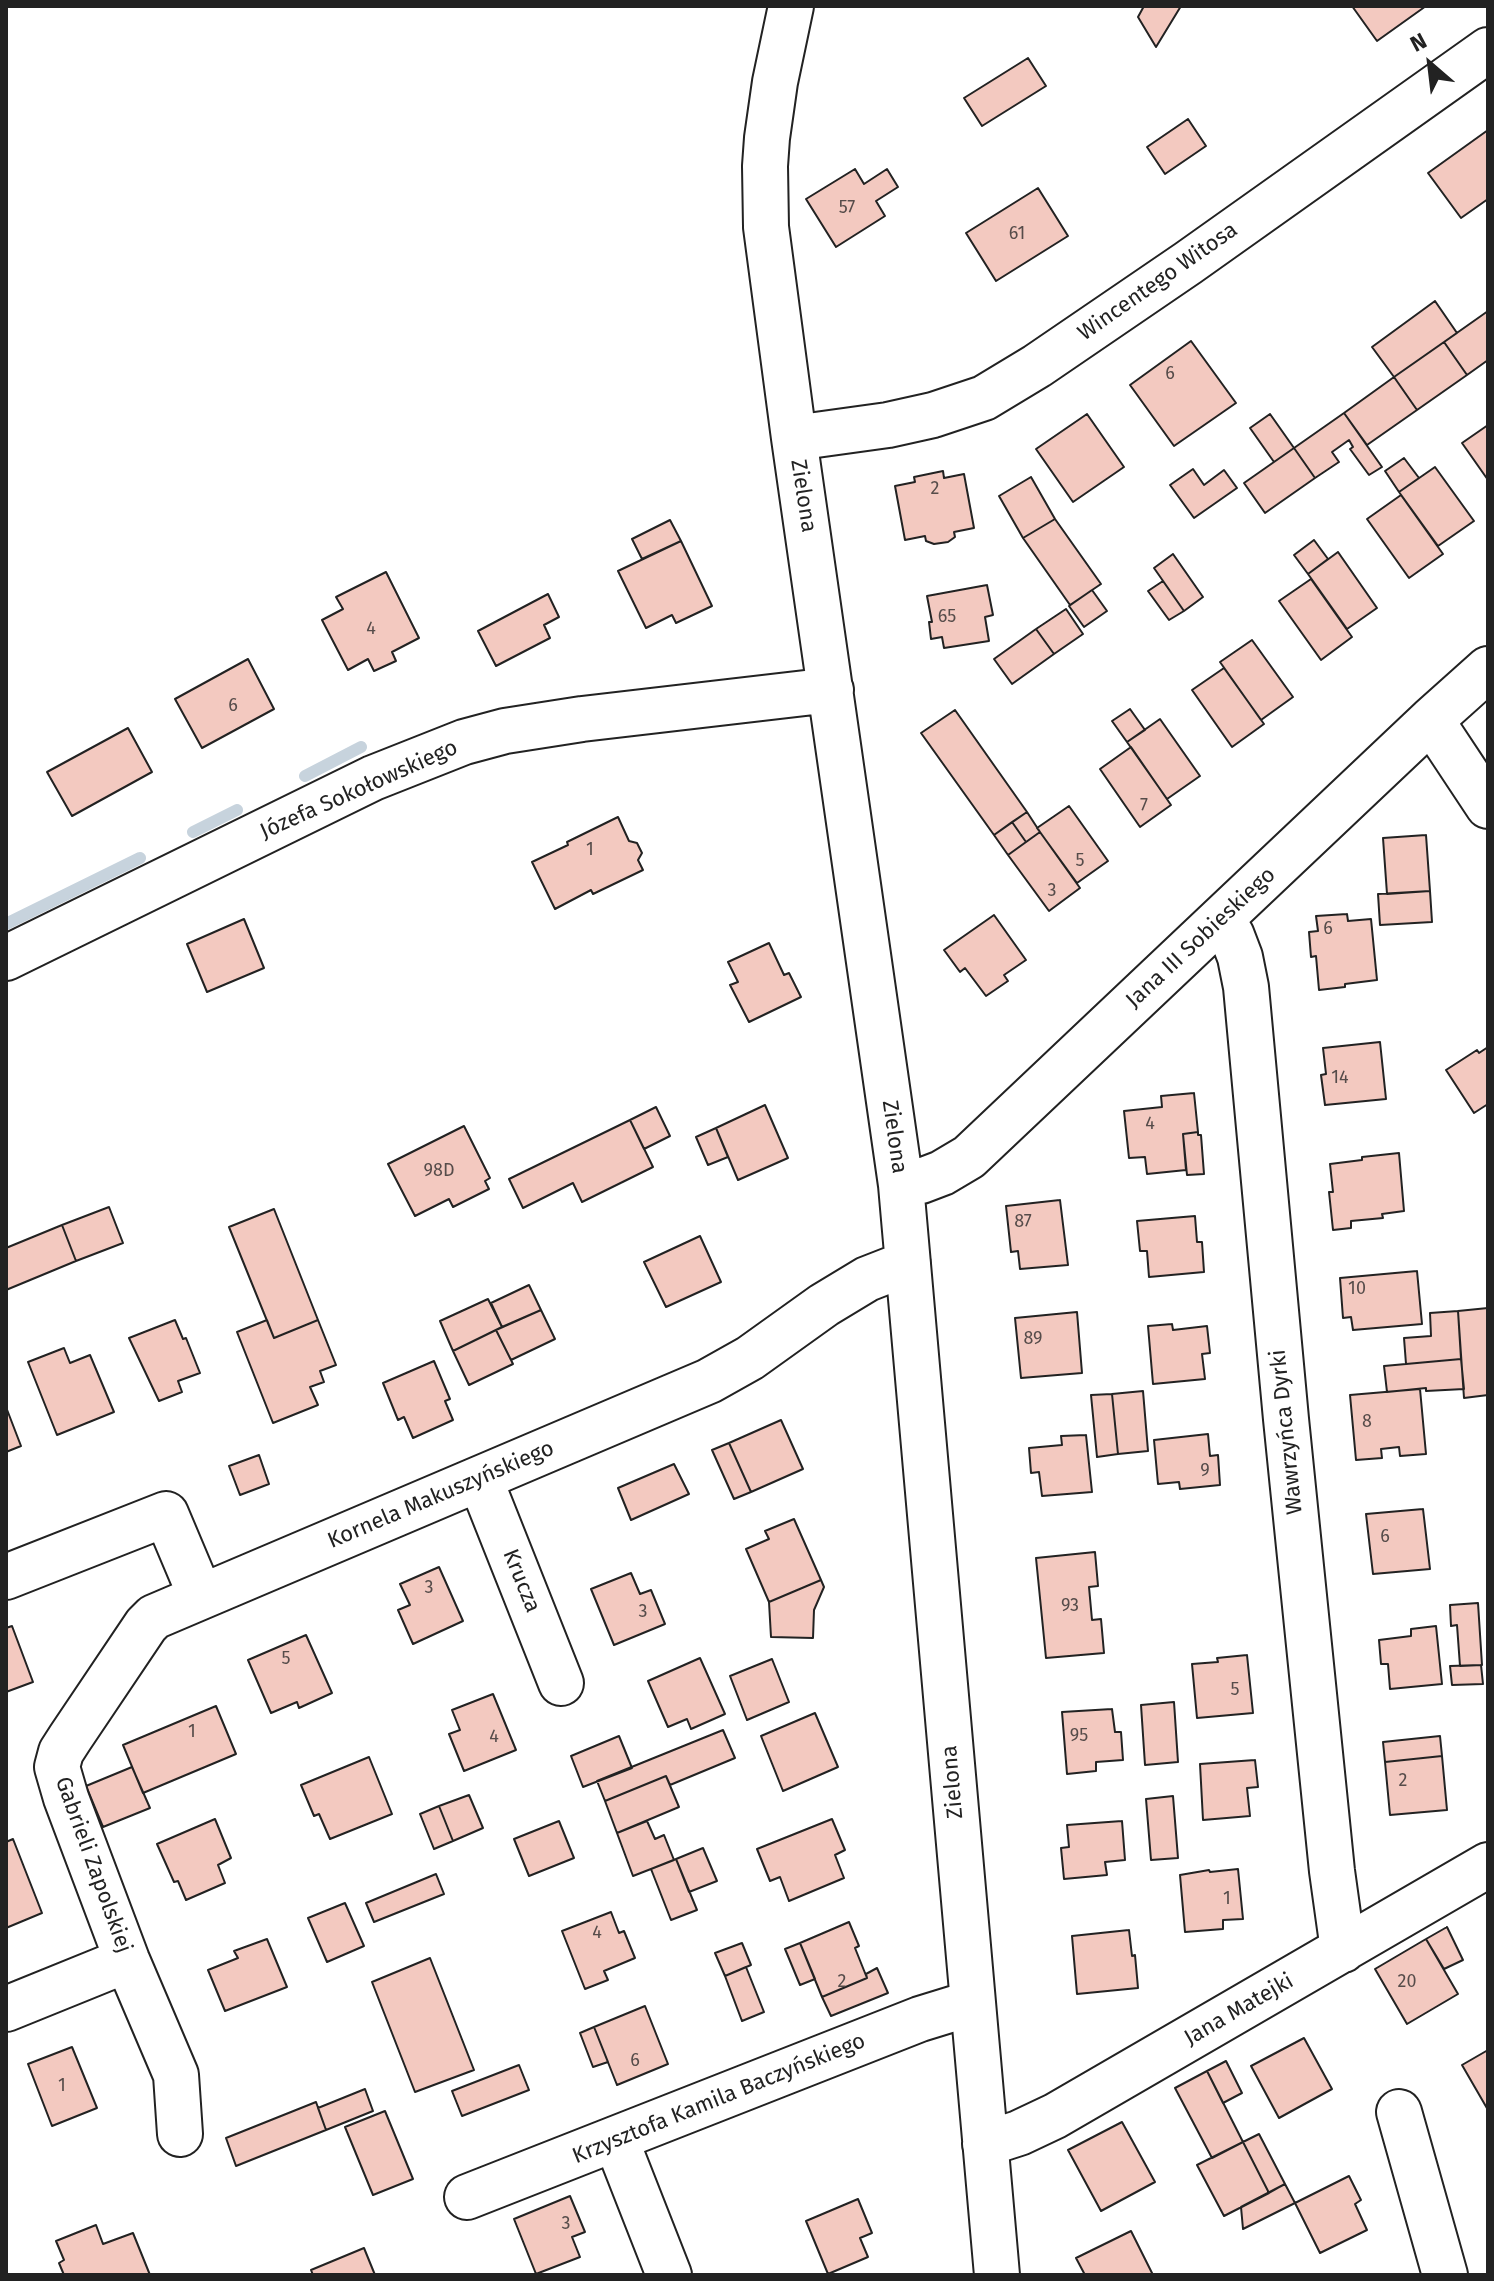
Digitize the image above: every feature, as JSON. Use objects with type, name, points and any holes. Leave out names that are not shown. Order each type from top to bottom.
[{"type":"street","name":"Zielona","points":[[791,6],[775,82],[765,166],[769,257],[901,1185],[997,2275]]},
{"type":"street","name":"Wincentego Witosa","points":[[794,438],[888,425],[933,415],[984,398],[1188,263],[1488,50]]},
{"type":"street","name":"Jana III Sobieskiego","points":[[901,1185],[942,1173],[969,1157],[1488,669]]},
{"type":"street","name":"Józefa Sokołowskiego","points":[[6,958],[373,778],[464,742],[505,731],[582,719],[831,690]]},
{"type":"street","points":[[1431,720],[1488,806]]},
{"type":"street","name":"Wawrzyńca Dyrki","points":[[1222,918],[1240,957],[1246,987],[1286,1419],[1332,1871],[1343,1950]]},
{"type":"street","name":"Kornela Makuszyńskiego","points":[[201,1597],[709,1381],[750,1358],[824,1305],[867,1279],[908,1263]]},
{"type":"street","name":"Krucza","points":[[480,1479],[561,1683]]},
{"type":"street","points":[[6,1577],[166,1514],[201,1597]]},
{"type":"street","name":"Gabrieli Zapolskiej","points":[[180,2134],[176,2075],[127,1960],[57,1767],[61,1752],[146,1625],[154,1617],[201,1597]]},
{"type":"street","name":"Jana Matejki","points":[[985,2144],[1019,2133],[1055,2116],[1488,1865]]},
{"type":"street","points":[[6,2009],[127,1960]]},
{"type":"street","name":"Krzysztofa Kamila Baczyńskiego","points":[[467,2197],[920,2019],[972,2003]]},
{"type":"street","points":[[1399,2112],[1445,2275]]},
{"type":"street","points":[[616,2140],[669,2275]]},
{"type":"building","points":[[1144,6],[1181,6],[1156,47],[1138,17]]},
{"type":"building","points":[[1352,6],[1426,6],[1377,41]]},
{"type":"building","points":[[1028,58],[1046,86],[982,126],[964,98]]},
{"type":"building","points":[[1188,119],[1206,146],[1165,174],[1147,147]]},
{"type":"building","points":[[1488,130],[1488,199],[1461,218],[1428,173]]},
{"type":"building","points":[[855,169],[864,184],[887,169],[898,187],[876,201],[885,216],[836,247],[806,199]]},
{"type":"building","points":[[1038,188],[1068,236],[996,281],[966,233]]},
{"type":"building","points":[[1435,301],[1457,333],[1394,377],[1372,347]]},
{"type":"building","points":[[1488,311],[1488,360],[1467,375],[1444,342]]},
{"type":"building","points":[[1191,341],[1236,403],[1174,446],[1130,385]]},
{"type":"building","points":[[1444,342],[1467,375],[1417,410],[1394,377]]},
{"type":"building","points":[[1394,377],[1417,410],[1367,445],[1344,413]]},
{"type":"building","points":[[1344,413],[1382,467],[1369,475],[1350,449],[1353,447],[1349,440],[1332,452],[1339,462],[1315,478],[1294,448]]},
{"type":"building","points":[[1087,414],[1124,467],[1073,502],[1036,449]]},
{"type":"building","points":[[1270,414],[1294,448],[1274,462],[1250,428]]},
{"type":"building","points":[[1488,425],[1488,480],[1462,443]]},
{"type":"building","points":[[1294,448],[1315,478],[1265,513],[1244,483]]},
{"type":"building","points":[[1404,458],[1419,478],[1399,492],[1385,471]]},
{"type":"building","points":[[1435,467],[1474,521],[1438,546],[1399,492]]},
{"type":"building","points":[[1193,469],[1204,485],[1224,470],[1237,488],[1194,518],[1170,485]]},
{"type":"building","points":[[943,471],[944,478],[964,474],[974,528],[954,532],[955,537],[948,542],[934,544],[926,541],[925,536],[905,540],[895,486],[915,482],[914,477]]},
{"type":"building","points":[[1031,477],[1055,519],[1023,538],[999,496]]},
{"type":"building","points":[[1401,495],[1443,554],[1409,578],[1367,519]]},
{"type":"building","points":[[1055,519],[1101,584],[1070,605],[1023,538]]},
{"type":"building","points":[[670,520],[681,541],[642,559],[632,539]]},
{"type":"building","points":[[1314,540],[1328,559],[1308,574],[1294,555]]},
{"type":"building","points":[[681,541],[712,606],[676,623],[672,615],[646,628],[618,571]]},
{"type":"building","points":[[1338,552],[1377,608],[1347,629],[1308,574]]},
{"type":"building","points":[[1173,554],[1203,597],[1184,611],[1154,568]]},
{"type":"building","points":[[386,572],[419,638],[392,652],[396,661],[374,671],[368,659],[348,670],[322,620],[343,609],[336,597]]},
{"type":"building","points":[[1311,579],[1352,637],[1321,660],[1279,601]]},
{"type":"building","points":[[1163,581],[1184,611],[1169,620],[1148,591]]},
{"type":"building","points":[[987,585],[993,615],[985,617],[989,641],[944,648],[942,637],[931,639],[929,622],[932,622],[927,596]]},
{"type":"building","points":[[1092,590],[1107,611],[1084,627],[1069,606]]},
{"type":"building","points":[[548,594],[559,617],[544,625],[550,638],[496,666],[478,631]]},
{"type":"building","points":[[1066,609],[1083,634],[1054,654],[1036,629]]},
{"type":"building","points":[[1036,629],[1054,654],[1012,684],[994,659]]},
{"type":"building","points":[[1252,640],[1293,697],[1261,720],[1220,662]]},
{"type":"building","points":[[248,659],[274,709],[202,748],[175,699]]},
{"type":"building","points":[[1224,668],[1264,724],[1232,747],[1192,690]]},
{"type":"building","points":[[1130,709],[1145,730],[1127,742],[1112,721]]},
{"type":"building","points":[[955,710],[1027,812],[994,835],[921,733]]},
{"type":"building","points":[[1160,719],[1200,776],[1167,799],[1127,742]]},
{"type":"building","points":[[128,728],[152,772],[72,816],[47,772]]},
{"type":"building","points":[[1131,747],[1171,805],[1140,827],[1100,769]]},
{"type":"building","points":[[1069,806],[1108,861],[1077,883],[1037,828]]},
{"type":"building","points":[[1027,812],[1040,832],[1026,842],[1012,822]]},
{"type":"building","points":[[618,817],[629,841],[637,843],[642,853],[638,860],[643,870],[593,894],[591,890],[555,909],[532,862]]},
{"type":"building","points":[[1012,822],[1026,842],[1008,855],[994,835]]},
{"type":"building","points":[[1040,832],[1080,888],[1049,911],[1008,855]]},
{"type":"building","points":[[1426,835],[1430,891],[1387,894],[1383,838]]},
{"type":"building","points":[[1430,891],[1432,922],[1380,925],[1378,894]]},
{"type":"building","points":[[1347,914],[1348,921],[1371,919],[1377,980],[1319,990],[1316,956],[1311,957],[1309,932],[1318,931],[1316,916]]},
{"type":"building","points":[[994,915],[1026,960],[1004,975],[1008,981],[986,996],[965,968],[960,972],[944,950]]},
{"type":"building","points":[[244,919],[264,968],[207,992],[187,944]]},
{"type":"building","points":[[769,943],[784,975],[789,973],[801,997],[749,1022],[730,985],[738,982],[728,962]]},
{"type":"building","points":[[1380,1042],[1386,1099],[1325,1105],[1321,1075],[1326,1074],[1323,1048]]},
{"type":"building","points":[[1488,1047],[1488,1104],[1474,1113],[1446,1070],[1477,1050],[1479,1053]]},
{"type":"building","points":[[1194,1093],[1198,1132],[1183,1134],[1186,1170],[1147,1174],[1145,1157],[1129,1158],[1124,1111],[1162,1107],[1161,1096]]},
{"type":"building","points":[[765,1105],[788,1158],[738,1180],[716,1128]]},
{"type":"building","points":[[656,1107],[670,1136],[644,1149],[630,1120]]},
{"type":"building","points":[[630,1120],[653,1167],[582,1202],[573,1183],[523,1208],[509,1179]]},
{"type":"building","points":[[464,1126],[490,1178],[485,1181],[489,1189],[453,1207],[449,1199],[415,1216],[388,1164]]},
{"type":"building","points":[[716,1128],[728,1157],[708,1165],[696,1137]]},
{"type":"building","points":[[1198,1132],[1201,1135],[1204,1174],[1187,1175],[1183,1134]]},
{"type":"building","points":[[1399,1153],[1404,1211],[1382,1214],[1383,1218],[1351,1221],[1351,1228],[1333,1230],[1330,1164]]},
{"type":"building","points":[[1060,1200],[1068,1265],[1020,1269],[1018,1251],[1011,1252],[1006,1206]]},
{"type":"building","points":[[109,1207],[123,1243],[76,1261],[62,1225]]},
{"type":"building","points":[[274,1209],[318,1320],[274,1338],[229,1227]]},
{"type":"building","points":[[1195,1216],[1197,1242],[1202,1242],[1204,1272],[1149,1277],[1147,1251],[1140,1251],[1137,1221]]},
{"type":"building","points":[[62,1225],[76,1261],[6,1290],[6,1248]]},
{"type":"building","points":[[700,1236],[721,1282],[666,1307],[644,1262]]},
{"type":"building","points":[[1417,1271],[1422,1324],[1353,1330],[1351,1317],[1343,1318],[1340,1278]]},
{"type":"building","points":[[529,1285],[541,1310],[502,1327],[491,1303]]},
{"type":"building","points":[[488,1299],[502,1327],[453,1351],[440,1321]]},
{"type":"building","points":[[1488,1308],[1488,1395],[1464,1398],[1458,1311]]},
{"type":"building","points":[[541,1310],[555,1339],[511,1360],[496,1330]]},
{"type":"building","points":[[1458,1311],[1461,1359],[1406,1364],[1404,1338],[1431,1336],[1430,1313]]},
{"type":"building","points":[[1077,1312],[1082,1373],[1021,1378],[1015,1318]]},
{"type":"building","points":[[175,1320],[200,1373],[178,1381],[182,1392],[159,1401],[129,1338]]},
{"type":"building","points":[[267,1320],[274,1338],[318,1320],[336,1365],[320,1371],[324,1382],[310,1387],[318,1405],[273,1423],[237,1332]]},
{"type":"building","points":[[1172,1324],[1173,1330],[1207,1326],[1210,1353],[1202,1354],[1205,1379],[1153,1384],[1148,1326]]},
{"type":"building","points":[[496,1330],[513,1364],[469,1385],[453,1351]]},
{"type":"building","points":[[64,1348],[70,1363],[90,1355],[114,1412],[57,1435],[28,1362]]},
{"type":"building","points":[[1461,1359],[1464,1389],[1426,1391],[1426,1388],[1387,1392],[1384,1366]]},
{"type":"building","points":[[434,1361],[450,1399],[445,1401],[453,1420],[413,1438],[404,1417],[398,1420],[383,1383]]},
{"type":"building","points":[[1420,1389],[1426,1454],[1400,1456],[1399,1447],[1381,1449],[1382,1458],[1356,1460],[1350,1395]]},
{"type":"building","points":[[1143,1391],[1148,1451],[1118,1454],[1112,1394]]},
{"type":"building","points":[[1112,1394],[1118,1454],[1097,1457],[1091,1395]]},
{"type":"building","points":[[6,1407],[21,1446],[6,1452]]},
{"type":"building","points":[[781,1420],[803,1469],[751,1492],[729,1443]]},
{"type":"building","points":[[1208,1434],[1210,1456],[1218,1455],[1220,1485],[1180,1489],[1179,1482],[1158,1484],[1154,1440]]},
{"type":"building","points":[[1086,1435],[1092,1492],[1042,1496],[1039,1472],[1031,1473],[1029,1448],[1062,1445],[1061,1436]]},
{"type":"building","points":[[729,1443],[751,1492],[734,1499],[712,1450]]},
{"type":"building","points":[[259,1455],[269,1484],[240,1495],[229,1466]]},
{"type":"building","points":[[674,1464],[689,1494],[631,1520],[618,1488]]},
{"type":"building","points":[[1423,1509],[1430,1569],[1373,1574],[1366,1514]]},
{"type":"building","points":[[794,1519],[821,1580],[769,1602],[746,1549],[769,1539],[765,1531]]},
{"type":"building","points":[[1095,1552],[1098,1586],[1089,1587],[1092,1620],[1101,1619],[1104,1653],[1046,1658],[1036,1558]]},
{"type":"building","points":[[439,1567],[463,1621],[413,1644],[398,1610],[410,1605],[400,1584]]},
{"type":"building","points":[[631,1573],[640,1594],[651,1590],[665,1624],[614,1645],[591,1589]]},
{"type":"building","points":[[821,1580],[824,1587],[814,1610],[813,1638],[771,1637],[769,1602]]},
{"type":"building","points":[[1478,1603],[1482,1665],[1460,1666],[1457,1625],[1451,1626],[1450,1605]]},
{"type":"building","points":[[12,1626],[33,1682],[6,1692],[6,1628]]},
{"type":"building","points":[[1436,1626],[1442,1684],[1390,1689],[1388,1664],[1381,1664],[1379,1640],[1411,1636],[1411,1629]]},
{"type":"building","points":[[306,1635],[332,1693],[299,1708],[297,1702],[271,1713],[248,1660]]},
{"type":"building","points":[[1247,1655],[1253,1713],[1197,1718],[1192,1664]]},
{"type":"building","points":[[700,1658],[725,1714],[691,1729],[687,1719],[668,1727],[648,1681]]},
{"type":"building","points":[[772,1659],[789,1702],[747,1720],[730,1676]]},
{"type":"building","points":[[1481,1665],[1483,1684],[1452,1685],[1450,1666]]},
{"type":"building","points":[[493,1694],[516,1750],[464,1771],[449,1734],[460,1730],[452,1710]]},
{"type":"building","points":[[1174,1702],[1178,1762],[1145,1765],[1141,1705]]},
{"type":"building","points":[[216,1706],[236,1754],[143,1793],[123,1745]]},
{"type":"building","points":[[1112,1709],[1115,1732],[1121,1732],[1123,1760],[1096,1762],[1096,1771],[1067,1774],[1062,1712]]},
{"type":"building","points":[[815,1713],[838,1767],[783,1791],[761,1736]]},
{"type":"building","points":[[723,1730],[735,1758],[670,1785],[666,1776],[605,1801],[597,1781]]},
{"type":"building","points":[[619,1736],[632,1768],[583,1787],[571,1756]]},
{"type":"building","points":[[1440,1736],[1442,1756],[1385,1762],[1383,1742]]},
{"type":"building","points":[[1442,1756],[1447,1810],[1390,1815],[1385,1762]]},
{"type":"building","points":[[369,1757],[392,1814],[330,1839],[319,1814],[314,1816],[301,1785]]},
{"type":"building","points":[[1255,1760],[1258,1787],[1247,1788],[1250,1816],[1203,1820],[1200,1764]]},
{"type":"building","points":[[132,1767],[150,1808],[103,1827],[86,1786]]},
{"type":"building","points":[[666,1776],[679,1807],[617,1833],[605,1801]]},
{"type":"building","points":[[469,1795],[483,1828],[453,1841],[439,1806]]},
{"type":"building","points":[[1173,1796],[1178,1858],[1151,1860],[1146,1799]]},
{"type":"building","points":[[439,1806],[453,1841],[434,1849],[420,1814]]},
{"type":"building","points":[[215,1819],[231,1858],[218,1865],[225,1883],[186,1900],[157,1844]]},
{"type":"building","points":[[832,1819],[845,1850],[835,1855],[844,1878],[789,1901],[780,1877],[770,1881],[757,1849]]},
{"type":"building","points":[[559,1821],[574,1858],[529,1876],[514,1839]]},
{"type":"building","points":[[647,1821],[655,1839],[664,1835],[674,1860],[633,1876],[617,1833]]},
{"type":"building","points":[[1122,1821],[1125,1860],[1105,1862],[1107,1875],[1064,1879],[1061,1848],[1069,1847],[1067,1825]]},
{"type":"building","points":[[13,1839],[42,1913],[6,1928],[6,1842]]},
{"type":"building","points":[[703,1848],[717,1881],[689,1892],[676,1859]]},
{"type":"building","points":[[676,1859],[697,1910],[671,1920],[651,1869]]},
{"type":"building","points":[[1238,1869],[1243,1919],[1223,1920],[1223,1929],[1185,1932],[1180,1875]]},
{"type":"building","points":[[436,1874],[444,1894],[374,1922],[366,1903]]},
{"type":"building","points":[[345,1903],[364,1946],[327,1962],[308,1918]]},
{"type":"building","points":[[611,1912],[619,1933],[624,1931],[635,1958],[604,1971],[608,1980],[585,1989],[562,1931]]},
{"type":"building","points":[[849,1922],[867,1978],[822,1997],[800,1943]]},
{"type":"building","points":[[1447,1927],[1463,1960],[1444,1969],[1426,1939]]},
{"type":"building","points":[[1129,1930],[1138,1988],[1077,1994],[1072,1936]]},
{"type":"building","points":[[267,1939],[287,1987],[225,2011],[208,1970],[238,1958],[234,1951]]},
{"type":"building","points":[[1426,1939],[1458,1994],[1407,2024],[1375,1969]]},
{"type":"building","points":[[742,1943],[751,1965],[725,1976],[715,1953]]},
{"type":"building","points":[[800,1943],[815,1979],[800,1985],[785,1949]]},
{"type":"building","points":[[430,1958],[474,2070],[415,2092],[372,1982]]},
{"type":"building","points":[[746,1967],[764,2012],[742,2021],[725,1976]]},
{"type":"building","points":[[877,1968],[888,1993],[831,2016],[822,1997],[867,1978],[866,1974]]},
{"type":"building","points":[[645,2006],[668,2064],[617,2085],[594,2027]]},
{"type":"building","points":[[594,2027],[608,2062],[593,2067],[580,2033]]},
{"type":"building","points":[[1304,2038],[1332,2089],[1279,2118],[1251,2066]]},
{"type":"building","points":[[72,2047],[97,2108],[52,2126],[28,2064]]},
{"type":"building","points":[[1488,2050],[1488,2110],[1462,2065]]},
{"type":"building","points":[[1226,2061],[1242,2093],[1223,2103],[1207,2071]]},
{"type":"building","points":[[519,2065],[529,2090],[462,2116],[452,2091]]},
{"type":"building","points":[[1207,2071],[1243,2142],[1212,2158],[1175,2088]]},
{"type":"building","points":[[365,2089],[373,2111],[326,2130],[318,2108]]},
{"type":"building","points":[[316,2102],[326,2130],[236,2166],[226,2138]]},
{"type":"building","points":[[385,2111],[413,2179],[373,2195],[345,2127]]},
{"type":"building","points":[[1122,2122],[1155,2182],[1101,2211],[1068,2150]]},
{"type":"building","points":[[1259,2134],[1285,2184],[1269,2193],[1243,2142]]},
{"type":"building","points":[[1243,2142],[1269,2193],[1224,2216],[1197,2165]]},
{"type":"building","points":[[1349,2176],[1361,2200],[1355,2204],[1367,2230],[1320,2253],[1295,2203]]},
{"type":"building","points":[[1285,2184],[1295,2203],[1243,2229],[1241,2207]]},
{"type":"building","points":[[570,2196],[585,2232],[572,2237],[580,2257],[536,2274],[514,2219]]},
{"type":"building","points":[[858,2199],[872,2233],[860,2238],[868,2257],[828,2274],[806,2221]]},
{"type":"building","points":[[96,2225],[103,2244],[133,2233],[150,2275],[64,2275],[59,2263],[64,2260],[56,2241]]},
{"type":"building","points":[[1131,2231],[1153,2275],[1085,2275],[1076,2258]]},
{"type":"building","points":[[364,2248],[375,2275],[313,2275],[311,2270]]},
{"type":"waterway","points":[[305,776],[361,747]]},
{"type":"waterway","points":[[193,832],[237,810]]},
{"type":"waterway","points":[[6,924],[140,858]]}]
